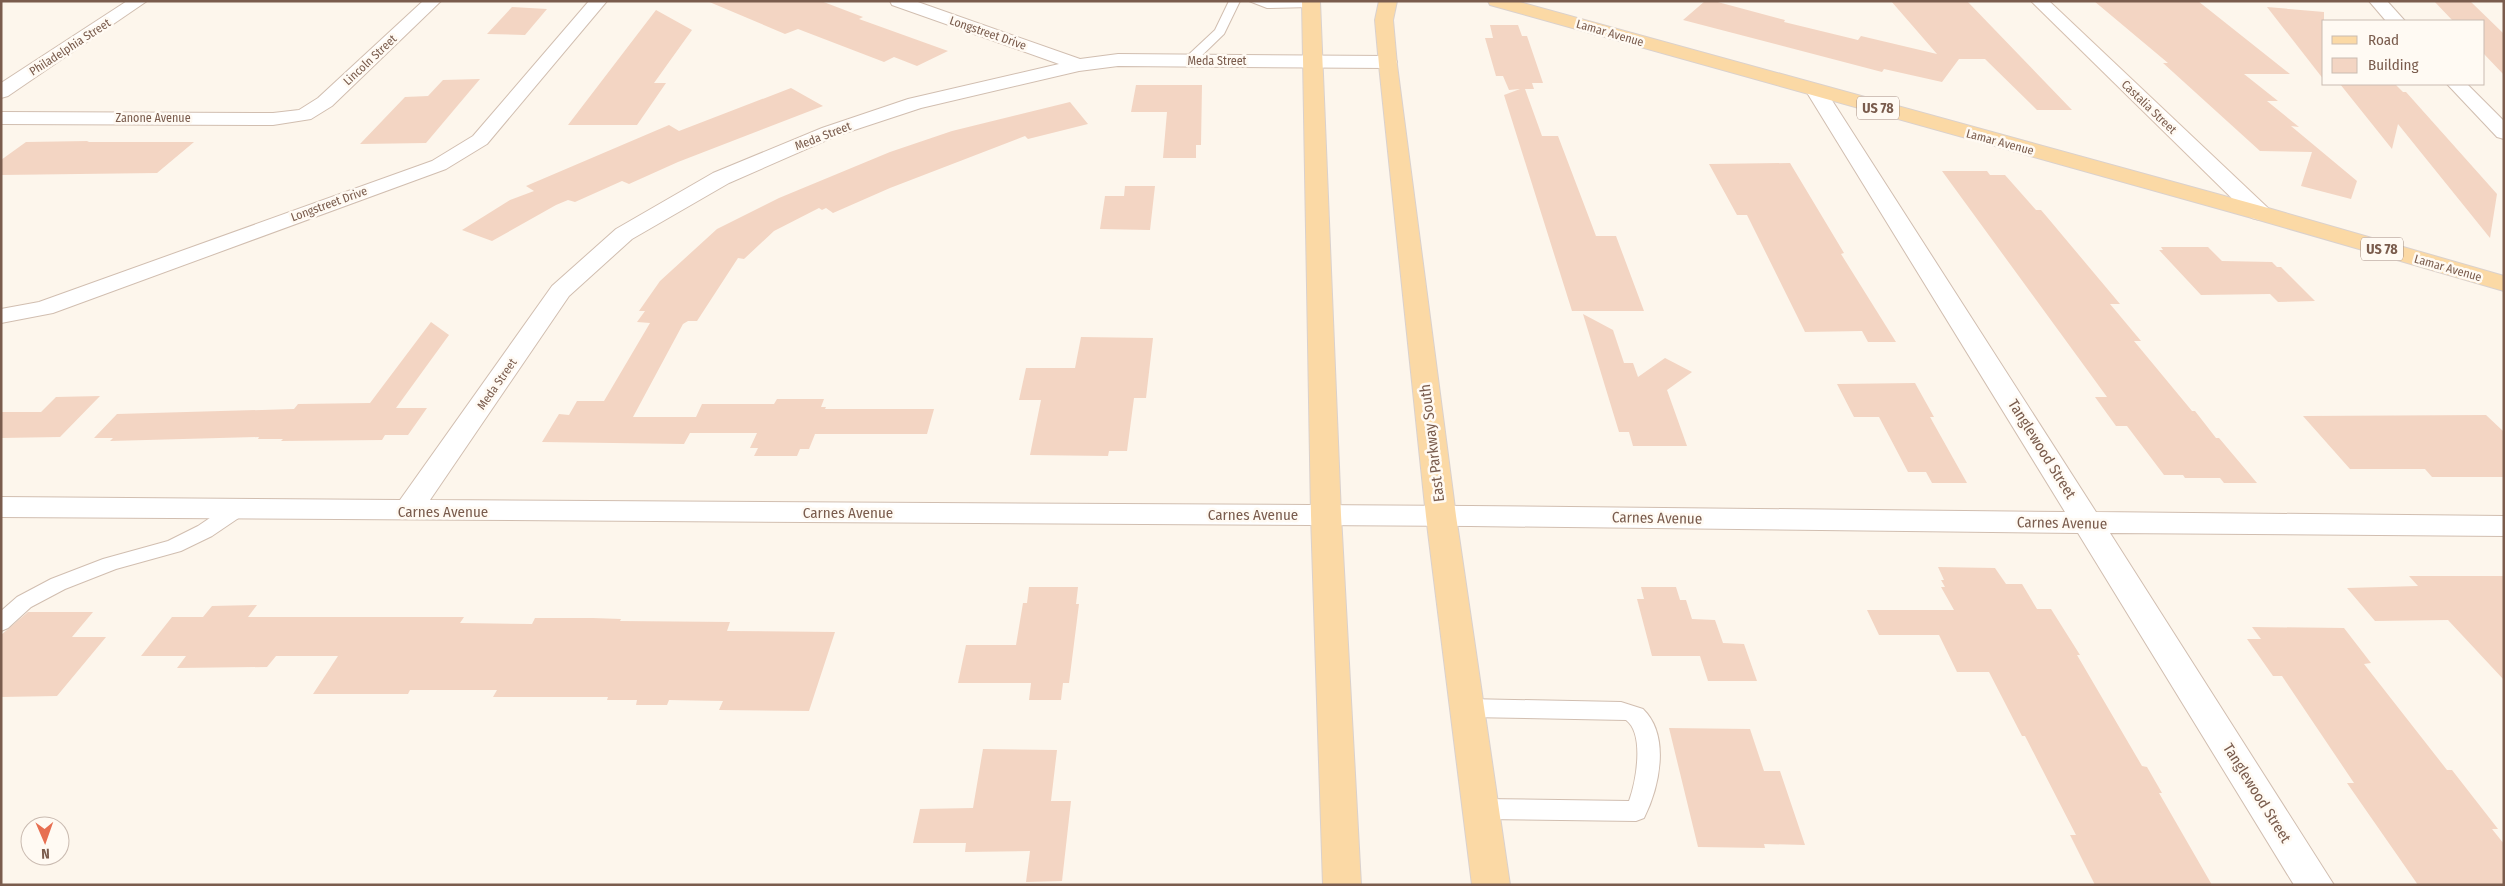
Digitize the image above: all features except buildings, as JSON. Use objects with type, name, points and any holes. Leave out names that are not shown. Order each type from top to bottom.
[{"type":"main road","name":"East Parkway South","points":[[1388,1],[1384,20],[1388,62],[1441,516],[1491,885]]},
{"type":"main road","name":"Lamar Avenue","points":[[1496,1],[2260,213],[2504,284]]},
{"type":"main road","points":[[1311,3],[1311,62],[1326,515],[1342,885]]},
{"type":"street","name":"Philadelphia Street","points":[[1,92],[139,1]]},
{"type":"street","name":"Lincoln Street","points":[[304,116],[325,102],[433,1]]},
{"type":"street","name":"Longstreet Drive","points":[[1,316],[44,308],[438,165],[480,140],[599,1]]},
{"type":"street","name":"Longstreet Drive","points":[[898,1],[1079,65]]},
{"type":"street","name":"Castalia Street","points":[[2038,1],[2260,213]]},
{"type":"street","points":[[2377,1],[2395,20]]},
{"type":"street","name":"Meda Street","points":[[408,512],[560,291],[624,234],[721,178],[829,132],[915,103],[1079,65],[1118,60],[1388,62]]},
{"type":"street","points":[[2457,85],[2504,133]]},
{"type":"street","name":"Tanglewood Street","points":[[1816,91],[2314,885]]},
{"type":"street","name":"Zanone Avenue","points":[[1,118],[273,119],[304,116]]},
{"type":"street","name":"Carnes Avenue","points":[[1,507],[408,512],[1326,515],[2089,524],[2504,526]]},
{"type":"lane","points":[[1189,61],[1220,32],[1235,1]]},
{"type":"lane","points":[[1254,1],[1267,5],[1311,3]]},
{"type":"lane","points":[[1,623],[24,602],[58,584],[110,564],[174,546],[204,531],[236,510]]},
{"type":"lane","points":[[1467,708],[1630,712],[1639,718],[1644,731],[1649,768],[1642,802],[1636,811],[1481,809]]}]
